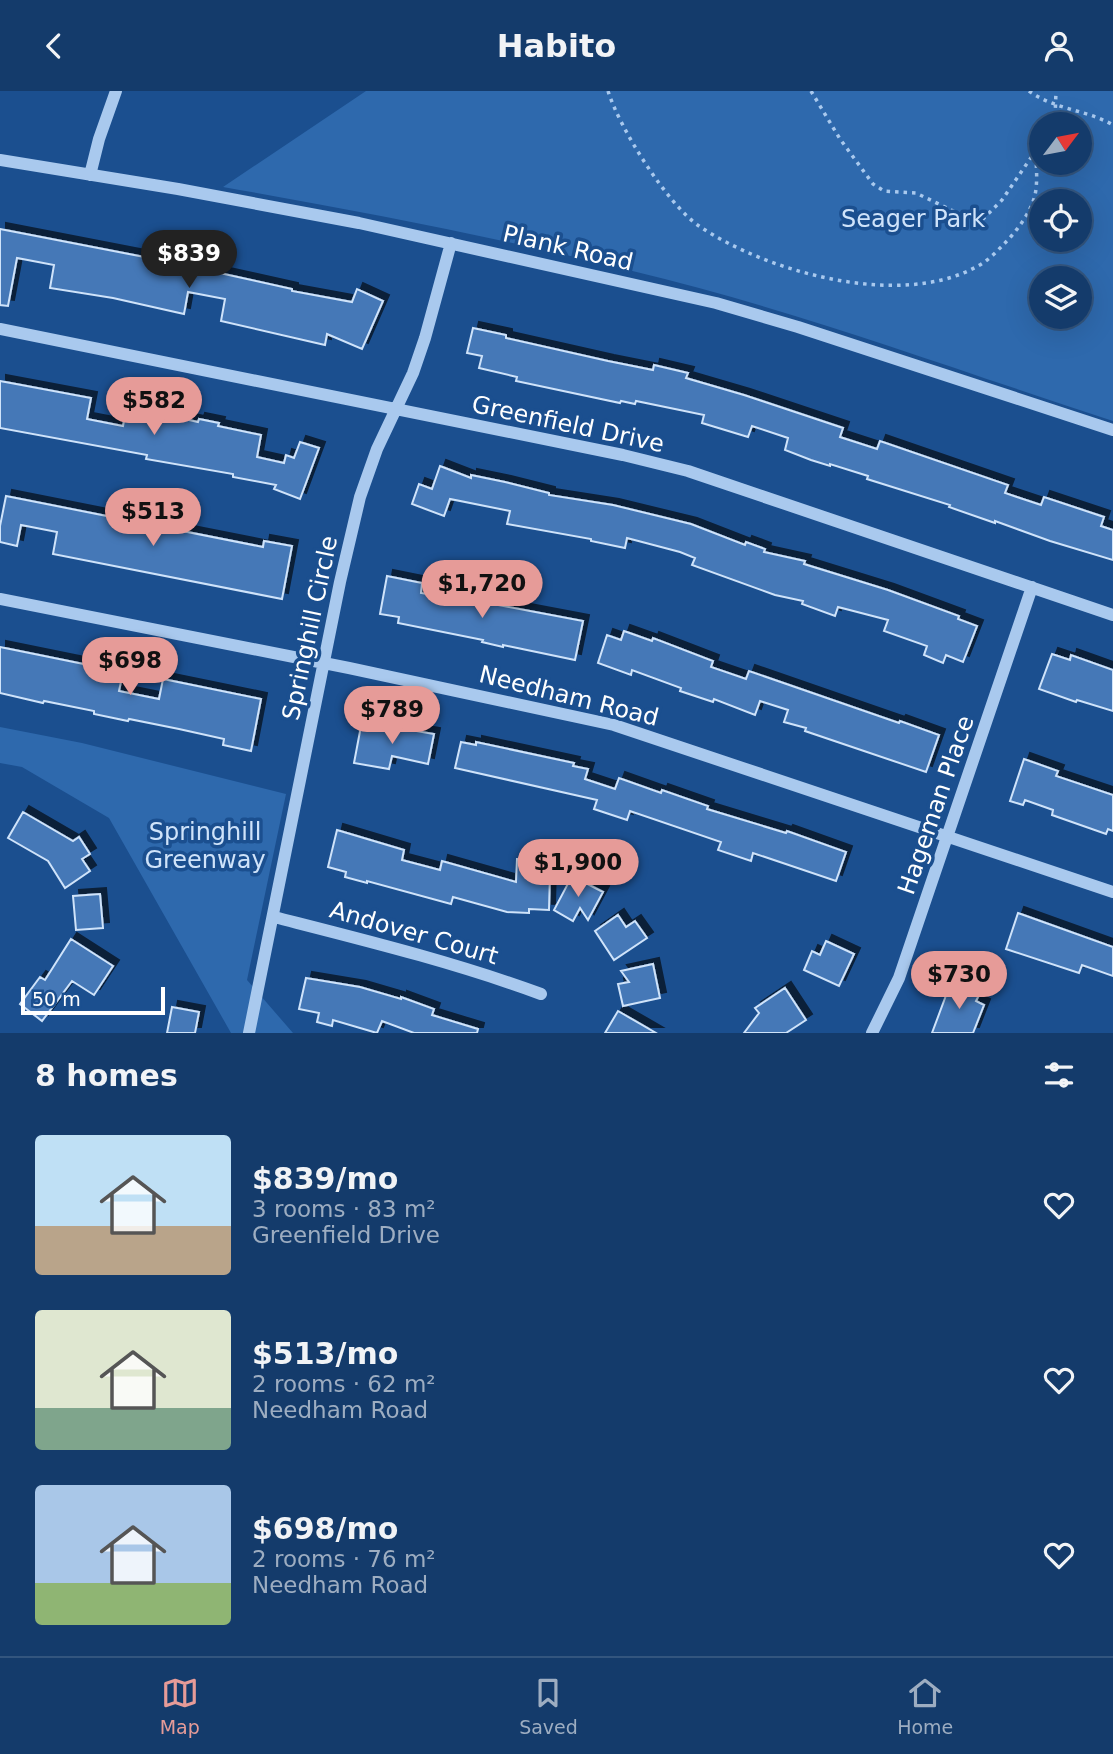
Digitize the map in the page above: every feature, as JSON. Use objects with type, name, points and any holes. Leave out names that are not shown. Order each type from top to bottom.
[{"type":"street","points":[[90,174],[116,91]]},
{"type":"street","name":"Plank Road","points":[[0,160],[267,205],[451,243],[756,313],[1113,430]]},
{"type":"street","name":"Springhill Circle","points":[[249,1033],[360,497],[377,449],[413,373],[451,243]]},
{"type":"street","name":"Greenfield Drive","points":[[0,329],[396,408],[688,471],[1113,615]]},
{"type":"street","name":"Hageman Place","points":[[872,1033],[899,978],[1032,587]]},
{"type":"street","name":"Needham Road","points":[[0,599],[324,663],[614,725],[1113,891]]},
{"type":"street","name":"Andover Court","points":[[274,917],[434,958],[541,994]]},
{"type":"path","points":[[608,91],[625,131],[638,151],[672,201],[698,225],[746,251],[781,265],[852,283],[888,286],[932,281],[959,275],[978,266],[1009,239],[1029,209],[1037,175]]},
{"type":"path","points":[[811,91],[840,139],[873,184],[884,191],[916,193],[972,220],[978,221],[989,215],[1029,162]]},
{"type":"path","points":[[1029,91],[1056,107],[1089,114],[1113,125]]},
{"type":"path","points":[[1055,112],[1056,91]]},
{"type":"green space","name":"Seager Park","points":[[366,91],[1113,91],[1113,421],[855,335],[699,288],[581,258],[223,187]]},
{"type":"green space","name":"Springhill Greenway","points":[[0,727],[82,743],[286,794],[247,980],[293,1033],[231,1033],[109,818],[22,767],[0,763]]},
{"type":"building","points":[[0,229],[165,261],[292,291],[352,302],[357,289],[383,301],[362,349],[327,334],[325,345],[221,321],[225,299],[188,292],[184,314],[113,298],[50,288],[54,265],[17,258],[8,306],[0,305]]},
{"type":"building","points":[[473,328],[608,361],[653,370],[654,365],[688,373],[686,378],[843,428],[840,437],[877,449],[880,441],[1008,485],[1005,493],[1041,505],[1044,497],[1104,517],[1101,526],[1113,530],[1113,560],[995,523],[949,507],[950,505],[867,479],[868,476],[811,460],[785,450],[788,438],[752,426],[748,437],[702,423],[704,415],[636,401],[635,404],[620,403],[516,381],[517,377],[479,368],[482,356],[467,353]]},
{"type":"building","points":[[0,381],[91,398],[87,419],[123,426],[127,406],[198,422],[199,419],[219,423],[218,426],[261,435],[257,457],[284,463],[286,455],[294,458],[300,442],[319,448],[300,499],[274,489],[276,485],[233,477],[233,474],[146,459],[147,455],[0,428]]},
{"type":"building","points":[[440,466],[471,478],[471,475],[505,482],[549,495],[613,505],[691,524],[745,545],[746,542],[765,549],[764,552],[805,561],[804,564],[888,590],[959,616],[958,619],[977,626],[963,662],[946,655],[943,663],[924,655],[927,646],[884,631],[888,620],[838,607],[835,616],[802,604],[803,601],[775,595],[692,565],[695,558],[680,552],[627,538],[625,548],[507,524],[510,511],[450,499],[444,516],[412,504],[419,484],[432,489]]},
{"type":"building","points":[[6,496],[263,547],[264,541],[292,546],[282,599],[53,554],[57,532],[21,525],[17,546],[0,542]]},
{"type":"building","points":[[387,576],[422,583],[421,593],[583,621],[575,660],[398,623],[399,617],[380,614]]},
{"type":"building","points":[[624,631],[652,641],[653,638],[713,661],[711,667],[746,679],[749,671],[939,735],[926,772],[784,722],[788,710],[760,701],[755,715],[714,699],[713,702],[680,691],[681,688],[632,670],[631,675],[598,663],[607,635],[621,640]]},
{"type":"building","points":[[0,647],[123,672],[119,691],[159,699],[163,679],[261,699],[251,751],[223,745],[224,739],[0,693]]},
{"type":"building","points":[[1052,654],[1070,660],[1071,655],[1113,670],[1113,711],[1039,689]]},
{"type":"building","points":[[381,725],[434,734],[428,764],[392,756],[389,769],[354,763],[361,726],[380,730]]},
{"type":"building","points":[[461,742],[476,745],[476,742],[574,763],[573,766],[588,769],[585,779],[615,789],[619,778],[708,806],[707,809],[786,833],[787,831],[846,852],[836,881],[753,853],[751,861],[718,850],[721,842],[630,811],[627,820],[594,809],[597,800],[455,768]]},
{"type":"building","points":[[1024,759],[1058,771],[1056,776],[1113,795],[1113,831],[1108,829],[1106,834],[1052,815],[1053,810],[1025,800],[1023,805],[1010,801]]},
{"type":"building","points":[[23,812],[73,841],[79,837],[90,854],[82,859],[90,871],[65,888],[48,861],[8,838]]},
{"type":"building","points":[[337,830],[404,850],[402,860],[440,870],[442,861],[516,882],[517,859],[534,860],[534,871],[550,872],[549,910],[507,912],[453,897],[451,904],[345,877],[346,872],[328,867]]},
{"type":"building","points":[[572,876],[603,892],[588,920],[580,908],[573,921],[554,910]]},
{"type":"building","points":[[100,894],[103,928],[76,930],[73,896]]},
{"type":"building","points":[[1018,913],[1113,947],[1113,976],[1082,965],[1079,973],[1006,949]]},
{"type":"building","points":[[618,915],[626,927],[635,921],[647,938],[614,960],[595,931]]},
{"type":"building","points":[[71,939],[113,966],[94,995],[72,981],[42,1021],[20,1004],[40,977],[45,980]]},
{"type":"building","points":[[826,941],[854,954],[839,986],[804,970],[812,951],[820,955]]},
{"type":"building","points":[[653,964],[660,998],[623,1006],[618,984],[629,982],[621,971]]},
{"type":"building","points":[[306,978],[401,997],[434,1009],[432,1015],[478,1029],[477,1033],[414,1033],[382,1021],[377,1033],[333,1020],[332,1026],[317,1022],[319,1013],[299,1009]]},
{"type":"building","points":[[951,982],[980,993],[976,1001],[984,1005],[973,1033],[932,1033]]},
{"type":"building","points":[[785,988],[806,1020],[786,1033],[744,1033],[759,1013],[755,1008]]},
{"type":"building","points":[[172,1007],[199,1012],[195,1033],[167,1033]]},
{"type":"building","points":[[618,1011],[656,1033],[605,1033]]}]
